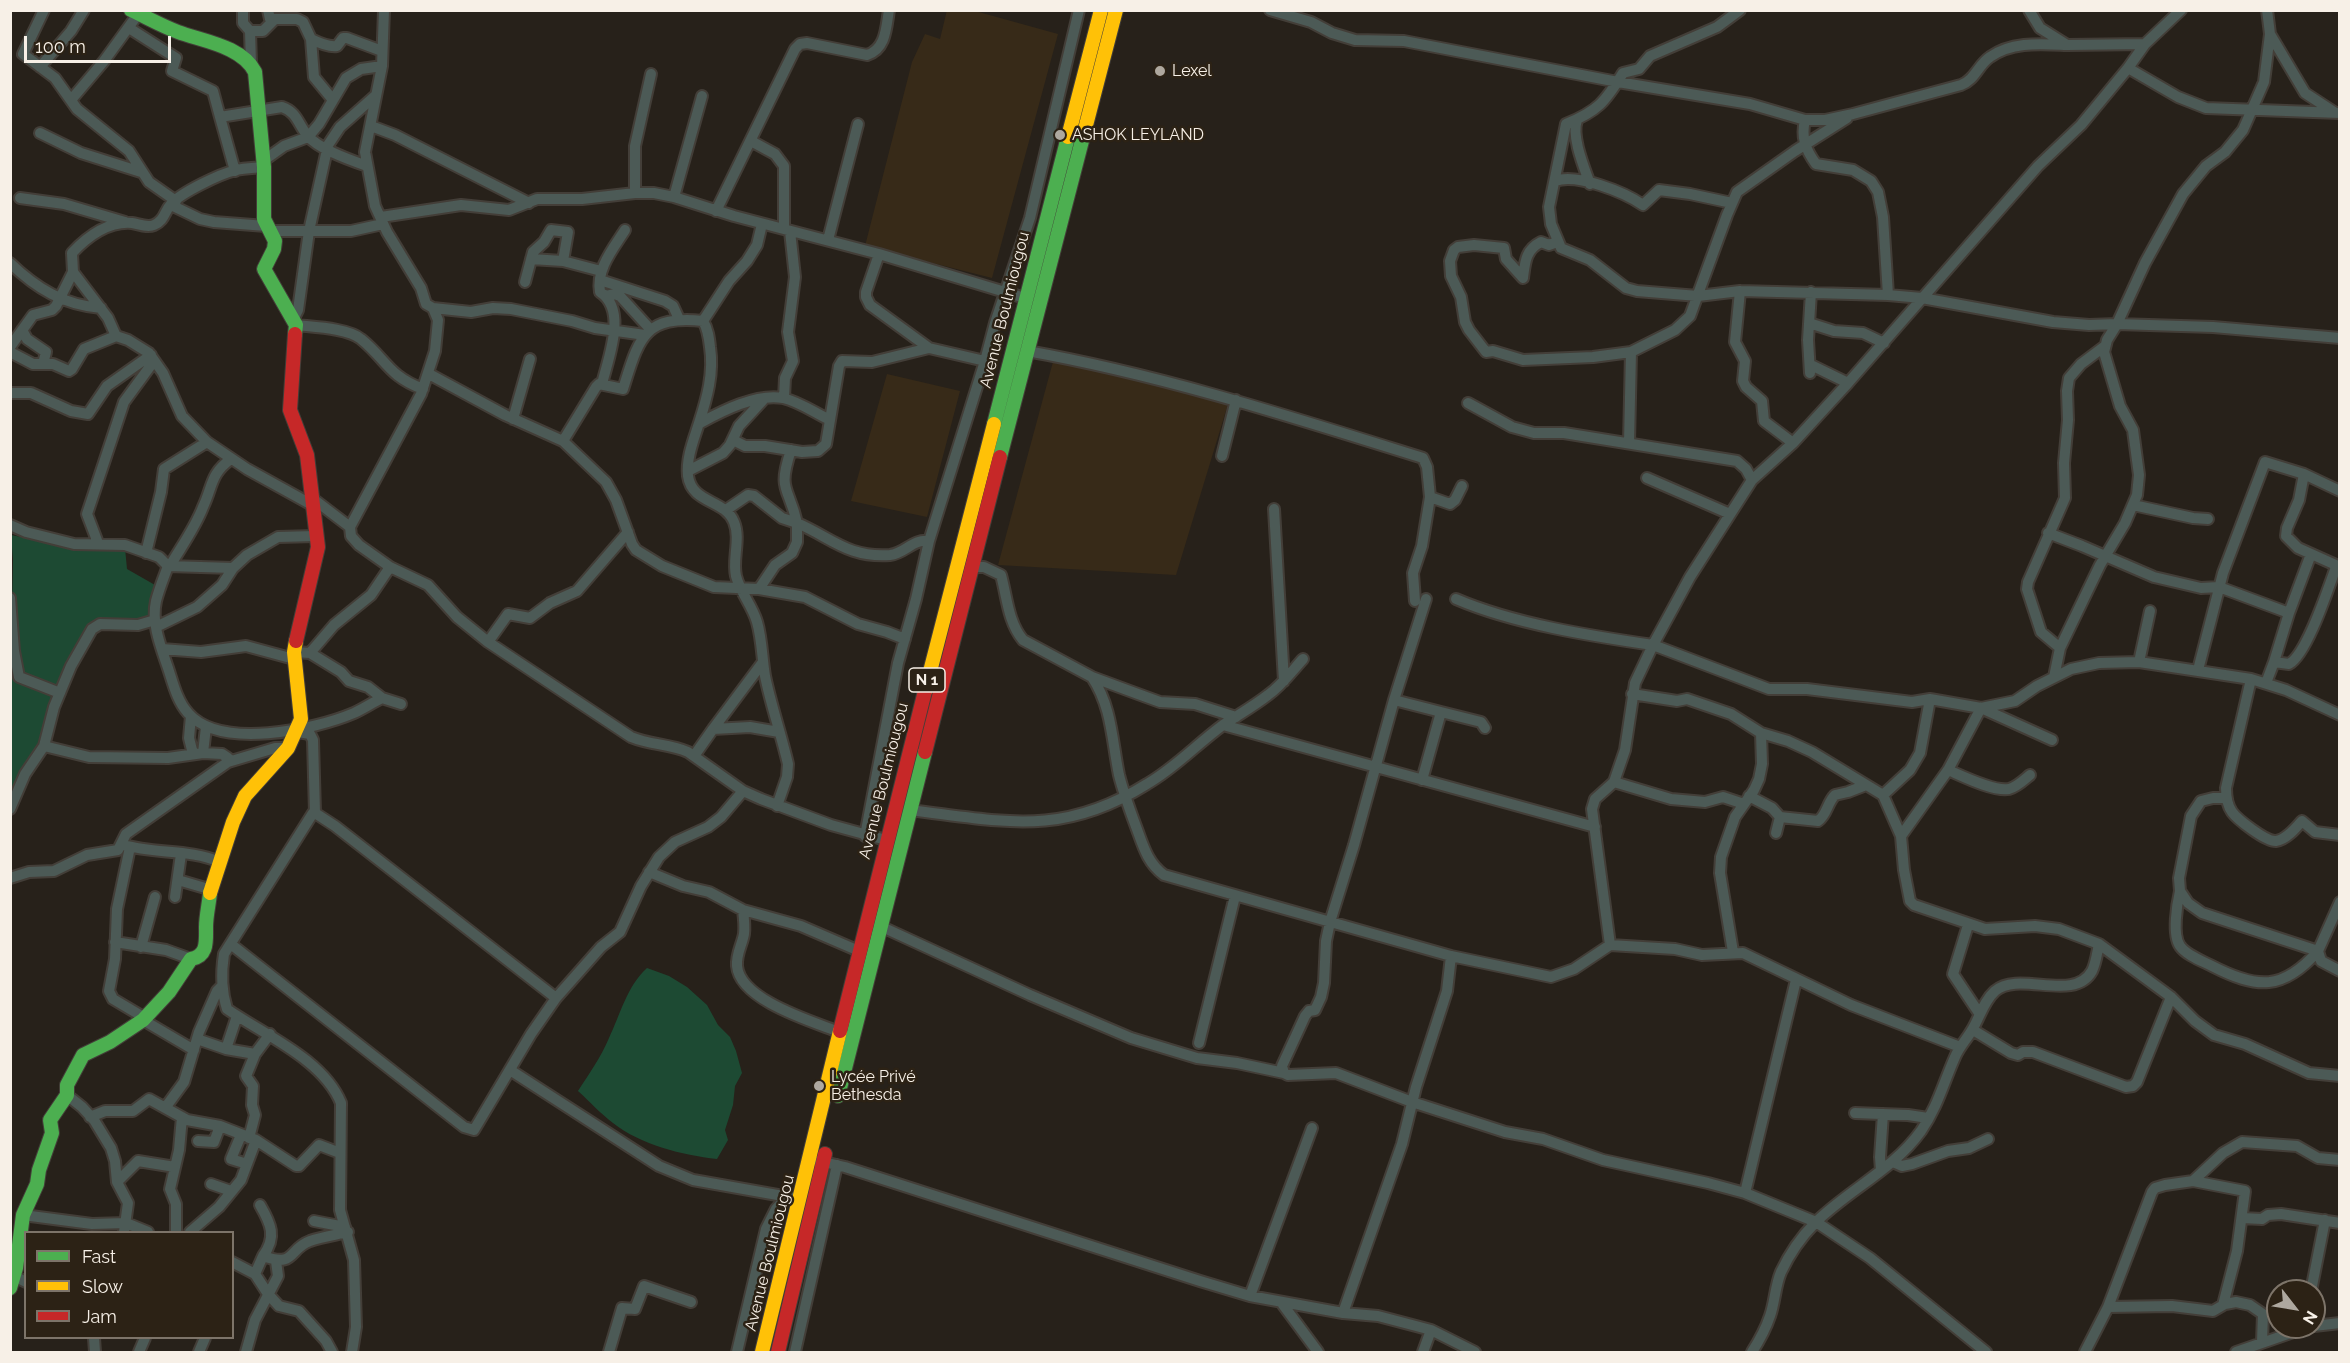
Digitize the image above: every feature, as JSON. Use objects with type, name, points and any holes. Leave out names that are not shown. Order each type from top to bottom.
[{"type":"main road","name":"Avenue Boulmiougou","points":[[778,1353],[839,1032],[886,840],[1101,10]]},
{"type":"main road","name":"Avenue Boulmiougou","points":[[762,1353],[794,1198],[816,1161],[880,926],[1116,10]]},
{"type":"main road","points":[[17,1282],[23,1215],[38,1184],[39,1170],[52,1133],[51,1120],[67,1095],[67,1085],[72,1072],[83,1055],[110,1042],[144,1019],[169,992],[191,959],[201,955],[207,946],[206,928],[212,890],[233,822],[245,796],[288,748],[297,730],[302,710],[294,656],[306,593],[317,556],[307,455],[290,410],[295,322],[264,268],[274,249],[274,241],[268,229],[256,77],[251,64],[215,42],[178,32],[137,12]]},
{"type":"street","points":[[44,10],[23,54],[55,78],[84,116],[129,151],[149,182],[174,203],[207,221],[268,229],[351,231],[382,221],[460,205],[509,210],[537,199],[654,193],[879,254],[1025,298]]},
{"type":"street","points":[[40,67],[71,30],[84,10]]},
{"type":"street","points":[[243,10],[243,23],[250,31],[251,64]]},
{"type":"street","points":[[384,10],[382,66],[366,146],[367,166],[375,206],[421,288],[426,304],[433,308],[471,312],[511,309],[614,330],[647,332],[680,319],[703,321]]},
{"type":"street","points":[[716,211],[795,49],[800,44],[807,44],[867,55],[875,53],[883,41],[889,10]]},
{"type":"street","points":[[865,836],[892,686],[923,572],[929,541],[1040,183],[1078,10]]},
{"type":"street","points":[[1270,10],[1311,22],[1332,33],[1355,40],[1404,41],[1618,82],[1750,104],[1805,120],[1825,120],[1853,114],[1969,82],[1991,56],[2014,47],[2030,44],[2145,44]]},
{"type":"street","points":[[1740,10],[1717,27],[1650,56],[1639,69],[1623,73],[1608,98],[1596,109],[1566,124],[1549,207],[1551,224],[1557,242],[1561,248],[1590,260],[1626,288],[1636,291],[1698,296],[1740,291],[1888,295],[1922,298],[2053,322],[2089,325],[2213,327],[2340,338]]},
{"type":"street","points":[[2029,10],[2040,28],[2067,45]]},
{"type":"street","points":[[1610,945],[1592,808],[1595,799],[1614,782],[1627,742],[1632,694],[1653,645],[1690,577],[1752,480],[1792,443],[1884,344],[2038,166],[2081,124],[2145,44],[2181,10]]},
{"type":"street","points":[[2054,677],[2060,648],[2137,495],[2139,475],[2133,430],[2120,406],[2104,352],[2105,346],[2145,263],[2183,194],[2206,166],[2225,152],[2243,130],[2264,82],[2270,34],[2267,10]]},
{"type":"street","points":[[71,100],[129,28],[137,12]]},
{"type":"street","points":[[250,31],[263,32],[271,15],[300,20],[306,25],[311,39],[314,77],[333,100]]},
{"type":"street","points":[[129,28],[176,58],[172,70],[213,91],[235,171]]},
{"type":"street","points":[[2270,34],[2305,93],[2338,113]]},
{"type":"street","points":[[311,39],[338,46],[343,38],[347,38],[382,51]]},
{"type":"street","points":[[20,198],[64,204],[129,223],[149,226],[156,224],[165,218],[174,203],[199,187],[235,171],[263,164],[284,146],[308,136],[320,124],[346,78],[361,69],[382,66]]},
{"type":"street","points":[[2128,68],[2178,97],[2206,108],[2338,113]]},
{"type":"street","points":[[636,193],[635,146],[651,74]]},
{"type":"street","points":[[375,96],[335,132],[328,149],[309,231],[295,322],[351,333],[361,338],[394,374],[423,389]]},
{"type":"street","points":[[674,197],[702,96]]},
{"type":"street","points":[[220,117],[282,107],[289,110],[308,136],[328,149],[367,166]]},
{"type":"street","points":[[1557,242],[1549,244],[1540,242],[1529,250],[1523,278],[1506,259],[1504,248],[1474,245],[1458,247],[1454,250],[1450,261],[1451,276],[1457,285],[1469,330],[1486,352],[1493,351],[1523,360],[1593,357],[1630,352],[1683,324],[1690,316],[1737,192],[1853,114]]},
{"type":"street","points":[[1577,120],[1575,124],[1578,149],[1590,184]]},
{"type":"street","points":[[1805,120],[1802,133],[1805,146],[1816,164],[1853,170],[1871,181],[1878,192],[1883,217],[1888,295]]},
{"type":"street","points":[[828,240],[858,124]]},
{"type":"street","points":[[371,126],[395,135],[529,203]]},
{"type":"street","points":[[40,133],[81,153],[141,172]]},
{"type":"street","points":[[751,141],[775,154],[784,166],[787,230],[795,277],[788,332],[793,361],[785,378],[784,398]]},
{"type":"street","points":[[1555,181],[1562,178],[1608,188],[1643,205],[1659,190],[1732,203]]},
{"type":"street","points":[[10,347],[33,315],[52,310],[73,273],[72,253],[81,243],[107,228],[129,223]]},
{"type":"street","points":[[703,321],[729,281],[747,261],[757,245],[762,224]]},
{"type":"street","points":[[525,282],[533,252],[544,242],[551,231],[560,230],[568,234],[563,261]]},
{"type":"street","points":[[602,384],[614,330],[612,306],[606,296],[600,292],[602,266],[625,230]]},
{"type":"street","points":[[879,254],[866,292],[868,302],[929,348],[986,362]]},
{"type":"street","points":[[531,259],[563,261],[601,275],[665,301],[673,306],[680,319]]},
{"type":"street","points":[[10,263],[27,279],[59,299],[101,308]]},
{"type":"street","points":[[73,273],[108,318],[116,336],[140,346],[152,358],[172,390],[182,416],[207,442],[231,459],[313,502],[350,528],[354,541],[390,567],[428,585],[457,617],[488,642],[631,737],[644,743],[680,748],[743,791],[777,806],[865,836],[886,840]]},
{"type":"street","points":[[1740,291],[1735,342],[1745,361],[1743,381],[1751,394],[1762,401],[1764,421],[1792,443]]},
{"type":"street","points":[[1811,292],[1808,340],[1810,369],[1848,383]]},
{"type":"street","points":[[606,296],[615,294],[620,296],[647,332]]},
{"type":"street","points":[[350,528],[429,374],[438,339],[438,320],[433,308]]},
{"type":"street","points":[[703,321],[711,355],[711,373],[688,471],[689,480],[696,493],[726,510],[736,529],[736,577],[751,604],[757,622],[763,662],[788,770],[777,806]]},
{"type":"street","points":[[1809,323],[1834,330],[1863,333],[1884,344]]},
{"type":"street","points":[[22,330],[27,339],[46,352],[43,364]]},
{"type":"street","points":[[562,441],[596,387],[602,384],[623,389],[634,354],[647,332]]},
{"type":"street","points":[[10,352],[27,362],[53,364],[69,371],[84,349],[116,336]]},
{"type":"street","points":[[2060,648],[2039,629],[2027,588],[2048,533],[2065,498],[2064,463],[2069,378],[2081,364],[2105,346]]},
{"type":"street","points":[[733,440],[745,446],[765,446],[810,452],[823,448],[826,444],[839,366],[842,361],[872,362],[883,357],[921,352],[929,348]]},
{"type":"street","points":[[1027,351],[1132,372],[1236,400],[1423,458],[1427,467],[1430,497],[1422,546],[1413,573],[1420,600],[1376,767],[1330,922],[1321,997],[1315,1010],[1309,1011],[1305,1016],[1282,1066],[1284,1073]]},
{"type":"street","points":[[1629,443],[1630,352]]},
{"type":"street","points":[[10,393],[31,393],[71,411],[88,414],[102,391],[152,358]]},
{"type":"street","points":[[98,543],[87,514],[124,402],[152,358]]},
{"type":"street","points":[[513,419],[530,359]]},
{"type":"street","points":[[429,374],[513,419],[562,441],[606,482],[616,500],[636,550],[662,566],[714,587],[759,589],[805,597],[858,624],[904,639]]},
{"type":"street","points":[[699,423],[738,406],[766,398],[784,398],[830,420]]},
{"type":"street","points":[[688,471],[723,453],[733,440],[739,426],[766,398]]},
{"type":"street","points":[[1222,456],[1236,400]]},
{"type":"street","points":[[1468,403],[1512,427],[1534,433],[1564,433],[1737,461],[1746,469],[1752,480]]},
{"type":"street","points":[[146,553],[161,492],[164,469],[207,442]]},
{"type":"street","points":[[759,589],[775,565],[792,553],[797,542],[797,523],[783,483],[784,470],[791,450]]},
{"type":"street","points":[[231,459],[222,465],[211,482],[203,508],[169,566],[156,602],[155,623],[178,697],[191,716],[206,727],[247,735],[314,726],[354,713],[382,698]]},
{"type":"street","points":[[2198,670],[2219,587],[2265,462],[2304,474],[2339,491]]},
{"type":"street","points":[[2274,662],[2289,664],[2298,654],[2339,566],[2298,548],[2286,537],[2299,500],[2304,474]]},
{"type":"street","points":[[1647,478],[1730,514]]},
{"type":"street","points":[[1430,497],[1450,504],[1455,500],[1462,486]]},
{"type":"street","points":[[726,510],[748,495],[754,496],[782,518],[822,534],[840,547],[859,553],[897,554],[919,540],[929,541]]},
{"type":"street","points":[[2133,505],[2208,519]]},
{"type":"street","points":[[1274,509],[1284,681]]},
{"type":"street","points":[[10,525],[26,532],[74,544],[125,545],[159,557],[169,566],[233,568]]},
{"type":"street","points":[[488,642],[508,614],[530,618],[550,603],[577,591],[628,532]]},
{"type":"street","points":[[2048,533],[2154,577],[2201,588],[2219,587],[2289,613]]},
{"type":"street","points":[[10,809],[25,774],[44,746],[54,707],[71,666],[92,629],[100,624],[155,623],[197,607],[222,585],[233,568],[247,555],[278,537],[315,536]]},
{"type":"street","points":[[2266,683],[2311,554]]},
{"type":"street","points":[[162,649],[201,652],[246,646],[294,656],[310,653],[334,625],[371,595],[390,567]]},
{"type":"street","points":[[973,567],[984,567],[1001,575],[1011,620],[1023,639],[1092,677],[1160,702],[1195,704],[1236,717]]},
{"type":"street","points":[[10,598],[14,651],[19,676],[60,693]]},
{"type":"street","points":[[1456,599],[1478,609],[1592,636],[1653,645],[1769,689],[1807,689],[1912,702],[1930,699],[1981,708],[2052,740]]},
{"type":"street","points":[[2139,662],[2150,610]]},
{"type":"street","points":[[310,653],[341,672],[349,681],[368,687],[382,698],[401,704]]},
{"type":"street","points":[[909,810],[991,821],[1036,822],[1064,819],[1088,813],[1125,796],[1166,772],[1223,726],[1269,694],[1303,659]]},
{"type":"street","points":[[694,756],[763,662]]},
{"type":"street","points":[[1981,708],[2015,701],[2071,669],[2099,663],[2139,662],[2251,679],[2266,683],[2340,715]]},
{"type":"street","points":[[1092,677],[1102,692],[1108,711],[1125,796],[1147,857],[1155,869],[1164,875],[1451,956],[1551,977],[1574,969],[1610,945],[1675,950],[1702,955],[1733,952],[1754,957],[1796,980],[1851,1005],[1960,1047]]},
{"type":"street","points":[[2251,679],[2232,757],[2226,798],[2232,812],[2268,840],[2276,841],[2284,838],[2302,821],[2314,832],[2340,834]]},
{"type":"street","points":[[1632,694],[1677,701],[1687,699],[1731,714],[1761,733],[1788,741],[1812,752],[1883,795],[1901,836],[1910,901],[1918,907],[1985,929],[2035,926],[2059,929],[2099,944],[2171,997],[2194,1021],[2214,1035],[2245,1044],[2309,1073],[2340,1076]]},
{"type":"street","points":[[1883,795],[1910,770],[1920,753],[1930,699]]},
{"type":"street","points":[[1394,700],[1481,722],[1485,728]]},
{"type":"street","points":[[1901,836],[1948,770],[1981,708]]},
{"type":"street","points":[[1422,780],[1441,712]]},
{"type":"street","points":[[191,716],[189,738],[198,754]]},
{"type":"street","points":[[1223,726],[1595,826]]},
{"type":"street","points":[[198,754],[206,727]]},
{"type":"street","points":[[713,729],[750,727],[779,732]]},
{"type":"street","points":[[297,730],[312,736],[315,813],[232,945],[224,954],[221,973],[222,987],[227,1009],[270,1034],[308,1063],[334,1088],[341,1103],[340,1210],[354,1260],[356,1327],[352,1353]]},
{"type":"street","points":[[1733,952],[1720,873],[1721,857],[1735,817],[1754,790],[1761,771],[1761,733]]},
{"type":"street","points":[[44,746],[89,757],[168,758],[222,754],[228,758],[228,762]]},
{"type":"street","points":[[255,1054],[196,1045],[144,1019],[110,996],[115,959],[117,909],[126,834],[228,762],[275,748],[288,748]]},
{"type":"street","points":[[1948,770],[1973,781],[2002,789],[2010,789],[2030,776]]},
{"type":"street","points":[[1614,782],[1671,799],[1705,802],[1723,797],[1747,800],[1772,808],[1780,818],[1818,821],[1824,817],[1827,805],[1835,795],[1866,785]]},
{"type":"street","points":[[232,945],[469,1129],[474,1130],[556,998],[594,954],[620,932],[649,872],[667,848],[708,827],[721,817],[743,791]]},
{"type":"street","points":[[2226,798],[2201,801],[2191,816],[2181,860],[2177,908],[2177,936],[2180,946],[2191,955],[2236,976],[2266,984],[2283,980],[2299,970],[2318,951],[2340,902]]},
{"type":"street","points":[[315,813],[335,826],[556,998]]},
{"type":"street","points":[[1776,833],[1780,818]]},
{"type":"street","points":[[10,878],[29,872],[60,869],[87,855],[118,850],[126,846],[203,855],[220,862]]},
{"type":"street","points":[[176,897],[181,854]]},
{"type":"street","points":[[649,872],[683,886],[709,892],[743,910],[801,926],[859,951]]},
{"type":"street","points":[[178,880],[212,890]]},
{"type":"street","points":[[2180,891],[2188,903],[2202,913],[2318,951]]},
{"type":"street","points":[[1199,1043],[1235,896]]},
{"type":"street","points":[[141,947],[155,897]]},
{"type":"street","points":[[743,910],[744,933],[737,965],[742,982],[776,1005],[839,1032]]},
{"type":"street","points":[[1968,925],[1953,974],[1979,1013]]},
{"type":"street","points":[[880,926],[1131,1038],[1197,1058],[1237,1063],[1284,1073],[1336,1073],[1412,1102],[1505,1132],[1543,1139],[1604,1160],[1745,1193],[1816,1222],[1870,1258],[1986,1353]]},
{"type":"street","points":[[115,942],[166,950],[191,959]]},
{"type":"street","points":[[1752,1353],[1770,1316],[1781,1271],[1799,1244],[1816,1222],[1893,1162],[1921,1131],[1940,1099],[1960,1047],[1973,1030],[1979,1013],[1997,989],[2009,984],[2056,986],[2077,984],[2085,979],[2092,970],[2099,944]]},
{"type":"street","points":[[2318,951],[2321,961],[2340,971]]},
{"type":"street","points":[[1343,1313],[1396,1164],[1412,1102],[1447,991],[1451,956]]},
{"type":"street","points":[[1745,1193],[1796,980]]},
{"type":"street","points":[[165,1108],[184,1082],[213,998],[222,987]]},
{"type":"street","points":[[1973,1030],[2018,1055],[2023,1052],[2033,1052],[2127,1087],[2133,1086],[2137,1082],[2171,997]]},
{"type":"street","points":[[226,1049],[237,1016]]},
{"type":"street","points":[[192,1231],[219,1207],[241,1180],[247,1164],[248,1138],[255,1116],[252,1105],[253,1086],[246,1076],[255,1054],[270,1034]]},
{"type":"street","points":[[510,1070],[659,1166],[681,1177],[794,1198]]},
{"type":"street","points":[[23,1215],[125,1228],[128,1203],[117,1182],[111,1148],[90,1117],[67,1095]]},
{"type":"street","points":[[90,1117],[105,1111],[133,1111],[147,1099],[182,1118],[220,1126],[248,1138],[298,1167],[319,1145],[340,1153]]},
{"type":"street","points":[[1855,1113],[1928,1118]]},
{"type":"street","points":[[1881,1170],[1883,1114]]},
{"type":"street","points":[[176,1231],[176,1204],[169,1192],[179,1150],[182,1118]]},
{"type":"street","points":[[198,1141],[214,1142],[220,1126]]},
{"type":"street","points":[[1250,1296],[1312,1128]]},
{"type":"street","points":[[247,1164],[231,1159],[248,1138]]},
{"type":"street","points":[[1893,1162],[1902,1166],[1912,1164],[1948,1151],[1969,1148],[1988,1139]]},
{"type":"street","points":[[2193,1181],[2223,1153],[2242,1142],[2297,1146],[2318,1158],[2340,1160]]},
{"type":"street","points":[[117,1182],[138,1161],[175,1167]]},
{"type":"street","points":[[816,1161],[837,1165],[1250,1296],[1343,1313],[1378,1316],[1431,1330],[1475,1353]]},
{"type":"street","points":[[795,1353],[837,1165]]},
{"type":"street","points":[[2085,1353],[2108,1308],[2155,1188],[2193,1181],[2244,1190],[2246,1193],[2237,1251],[2223,1305]]},
{"type":"street","points":[[211,1184],[231,1191]]},
{"type":"street","points":[[737,1353],[766,1229],[776,1209],[794,1198]]},
{"type":"street","points":[[255,1274],[273,1233],[272,1225],[260,1205]]},
{"type":"street","points":[[2242,1218],[2262,1219],[2268,1215],[2281,1214],[2340,1223]]},
{"type":"street","points":[[2313,1279],[2325,1220]]},
{"type":"street","points":[[314,1221],[347,1229]]},
{"type":"street","points":[[263,1257],[276,1261],[290,1257],[309,1242],[347,1229]]},
{"type":"street","points":[[246,1353],[255,1320],[278,1276],[276,1261]]},
{"type":"street","points":[[234,1263],[255,1274],[279,1306],[299,1311],[326,1341],[332,1353]]},
{"type":"street","points":[[609,1353],[622,1308],[635,1309],[644,1286],[691,1302]]},
{"type":"street","points":[[1281,1302],[1318,1353]]},
{"type":"street","points":[[2108,1308],[2172,1306],[2213,1311],[2223,1305],[2236,1302],[2250,1305],[2260,1311],[2263,1317],[2262,1342]]},
{"type":"street","points":[[1423,1353],[1431,1330]]},
{"type":"street","points":[[139,1353],[145,1339]]},
{"type":"street","points":[[199,1353],[205,1339]]},
{"type":"street","points":[[2242,1351],[2271,1339]]},
{"type":"shaded area","points":[[947,10],[975,11],[1058,34],[992,278],[865,246],[912,62],[925,34],[940,39]]},
{"type":"shaded area","points":[[1054,358],[1228,404],[1176,575],[998,565]]},
{"type":"shaded area","points":[[887,374],[960,391],[927,517],[851,501]]},
{"type":"green space","points":[[11,535],[78,548],[125,548],[127,569],[155,585],[154,620],[119,619],[97,622],[58,689],[22,673],[12,608]]},
{"type":"green space","points":[[10,649],[16,678],[53,697],[38,748],[18,776],[10,799]]},
{"type":"green space","points":[[647,968],[669,976],[687,987],[707,1005],[718,1025],[730,1037],[736,1051],[742,1073],[735,1086],[733,1105],[725,1130],[728,1140],[717,1159],[676,1152],[636,1137],[613,1123],[578,1091],[602,1052],[634,983]]},
{"type":"traffic: fast","points":[[131,10],[172,30],[231,50],[249,63],[255,72],[264,167],[264,219],[275,241],[274,249],[264,269],[296,325],[295,334]]},
{"type":"traffic: fast","points":[[1000,457],[1084,133]]},
{"type":"traffic: fast","points":[[994,424],[1068,137]]},
{"type":"traffic: fast","points":[[838,1096],[925,752]]},
{"type":"traffic: fast","points":[[10,1288],[16,1268],[23,1215],[37,1184],[39,1170],[52,1133],[50,1120],[67,1095],[67,1085],[83,1055],[110,1042],[143,1020],[169,992],[191,959],[201,955],[206,942],[206,919],[210,893]]},
{"type":"traffic: slow","points":[[1068,137],[1101,10]]},
{"type":"traffic: slow","points":[[1084,133],[1116,10]]},
{"type":"traffic: slow","points":[[925,691],[994,424]]},
{"type":"traffic: slow","points":[[210,893],[233,822],[245,796],[288,748],[301,719],[294,652],[296,641]]},
{"type":"traffic: slow","points":[[762,1352],[840,1031]]},
{"type":"traffic: jam","points":[[295,334],[290,410],[307,455],[318,547],[296,641]]},
{"type":"traffic: jam","points":[[925,752],[1000,457]]},
{"type":"traffic: jam","points":[[840,1031],[925,691]]},
{"type":"traffic: jam","points":[[778,1352],[825,1154]]},
{"type":"place","name":"Lexel","points":[[1160,71]]},
{"type":"place","name":"ASHOK LEYLAND","points":[[1060,135]]},
{"type":"place","name":"Lycée Privé Bethesda","points":[[819,1086]]}]
